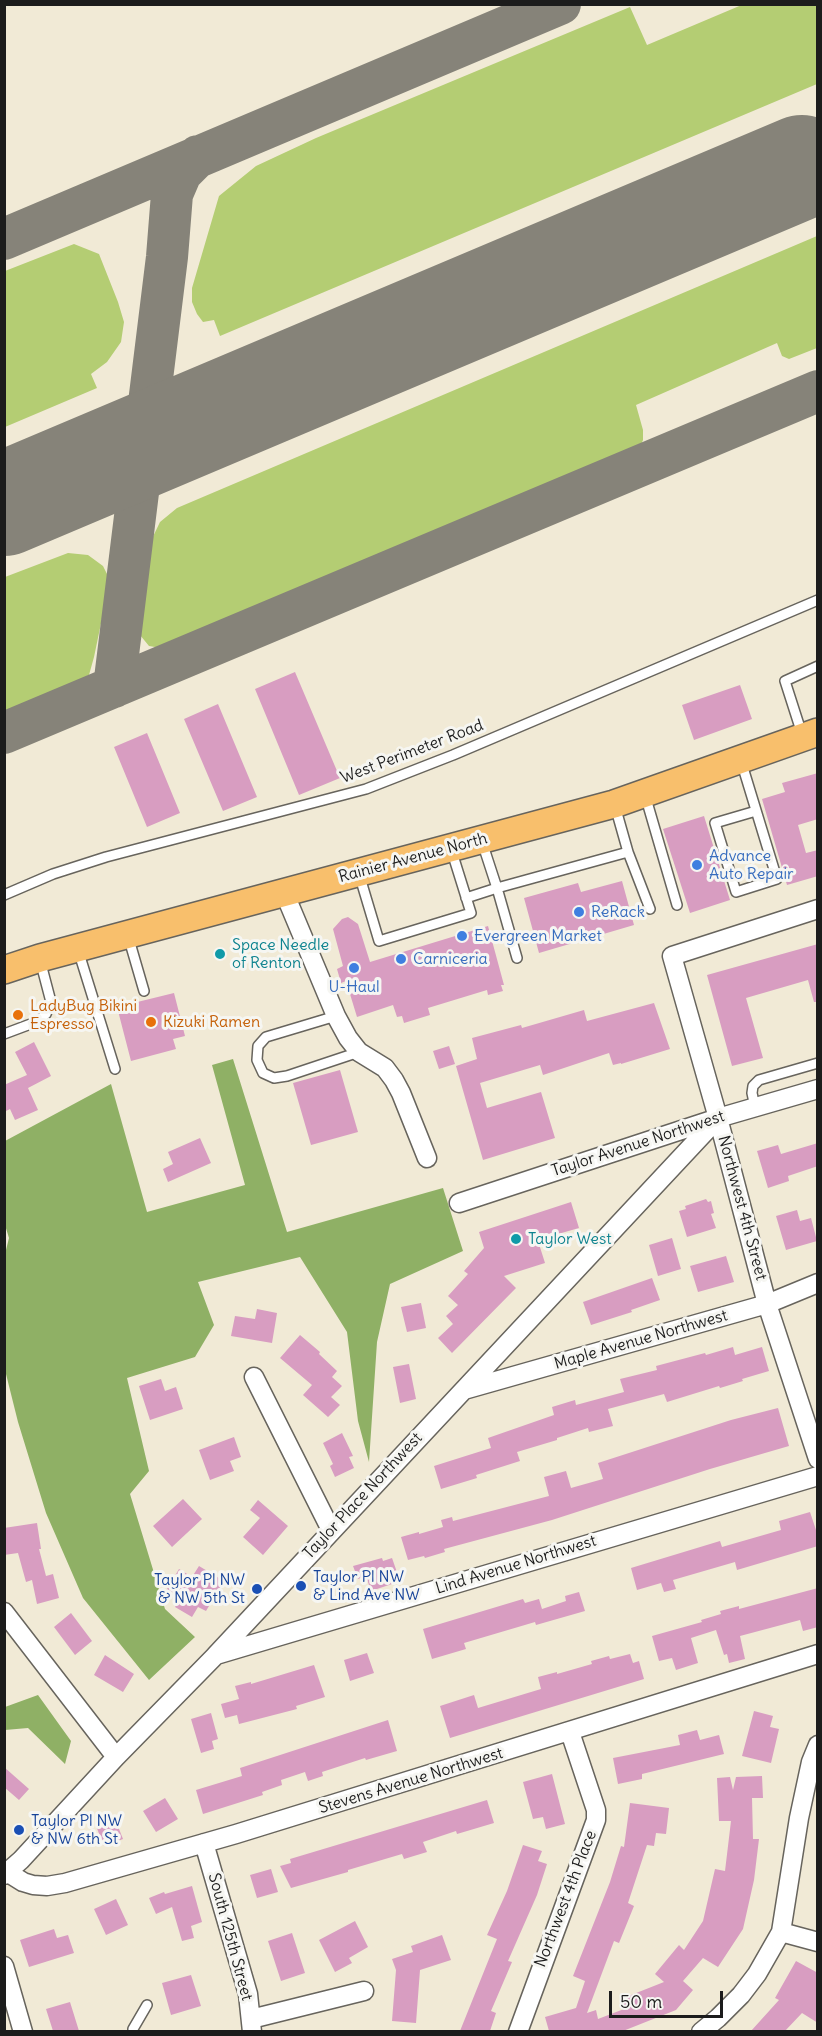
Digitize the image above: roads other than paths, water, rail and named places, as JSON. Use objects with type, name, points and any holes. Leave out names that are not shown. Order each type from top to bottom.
[{"type":"main road","name":"Rainier Avenue North","points":[[4,970],[39,957],[614,804],[810,734]]},
{"type":"street","points":[[284,892],[336,1016],[359,1052],[385,1068],[394,1080],[427,1158]]},
{"type":"street","name":"Northwest 4th Street","points":[[818,909],[672,956],[767,1304],[818,1459]]},
{"type":"street","name":"Taylor Avenue Northwest","points":[[459,1203],[718,1118],[818,1089]]},
{"type":"street","name":"Taylor Place Northwest","points":[[6,1873],[21,1860],[214,1656],[718,1118]]},
{"type":"street","name":"Maple Avenue Northwest","points":[[462,1391],[767,1304],[818,1283]]},
{"type":"street","points":[[254,1377],[331,1530]]},
{"type":"street","name":"Lind Avenue Northwest","points":[[214,1656],[818,1476]]},
{"type":"street","points":[[4,1612],[116,1757]]},
{"type":"street","name":"Stevens Avenue Northwest","points":[[6,1873],[23,1882],[47,1886],[65,1883],[570,1732],[818,1654]]},
{"type":"street","name":"Northwest 4th Place","points":[[518,2031],[596,1821],[596,1810],[570,1732]]},
{"type":"street","points":[[701,2031],[741,1995],[758,1974],[782,1932],[799,1818],[811,1762],[818,1745]]},
{"type":"street","name":"South 125th Street","points":[[204,1843],[248,1994],[251,2025]]},
{"type":"street","points":[[782,1932],[818,1942]]},
{"type":"street","points":[[4,1966],[23,2031]]},
{"type":"street","points":[[251,2025],[364,1991]]},
{"type":"lane","name":"West Perimeter Road","points":[[4,895],[53,874],[106,857],[366,789],[453,755],[818,600]]},
{"type":"lane","points":[[810,734],[785,681],[818,666]]},
{"type":"lane","points":[[740,759],[777,879],[736,892],[715,823],[756,811]]},
{"type":"lane","points":[[645,793],[677,905]]},
{"type":"lane","points":[[614,804],[628,852],[650,909]]},
{"type":"lane","points":[[481,840],[517,958]]},
{"type":"lane","points":[[359,872],[379,941],[471,913],[451,848]]},
{"type":"lane","points":[[466,897],[628,852]]},
{"type":"lane","points":[[128,934],[144,991]]},
{"type":"lane","points":[[77,947],[116,1069]]},
{"type":"lane","points":[[4,1034],[36,1022],[46,1014],[51,1002],[39,957]]},
{"type":"lane","points":[[336,1016],[266,1037],[258,1046],[257,1060],[263,1073],[274,1078],[286,1076],[359,1052]]},
{"type":"lane","points":[[755,1107],[753,1086],[759,1080],[818,1063]]},
{"type":"lane","points":[[133,2031],[147,2005]]},
{"type":"place","name":"Advance Auto Repair","points":[[697,865]]},
{"type":"place","name":"ReRack","points":[[579,912]]},
{"type":"place","name":"Evergreen Market","points":[[462,936]]},
{"type":"place","name":"Space Needle of Renton","points":[[220,954]]},
{"type":"place","name":"Carniceria","points":[[401,959]]},
{"type":"place","name":"U-Haul","points":[[354,968]]},
{"type":"place","name":"LadyBug Bikini Espresso","points":[[18,1015]]},
{"type":"place","name":"Kizuki Ramen","points":[[151,1022]]},
{"type":"place","name":"Taylor West","points":[[516,1239]]},
{"type":"place","name":"Taylor Pl NW & Lind Ave NW","points":[[301,1586]]},
{"type":"place","name":"Taylor Pl NW & NW 5th St","points":[[257,1589]]},
{"type":"place","name":"Taylor Pl NW & NW 6th St","points":[[19,1830]]}]
